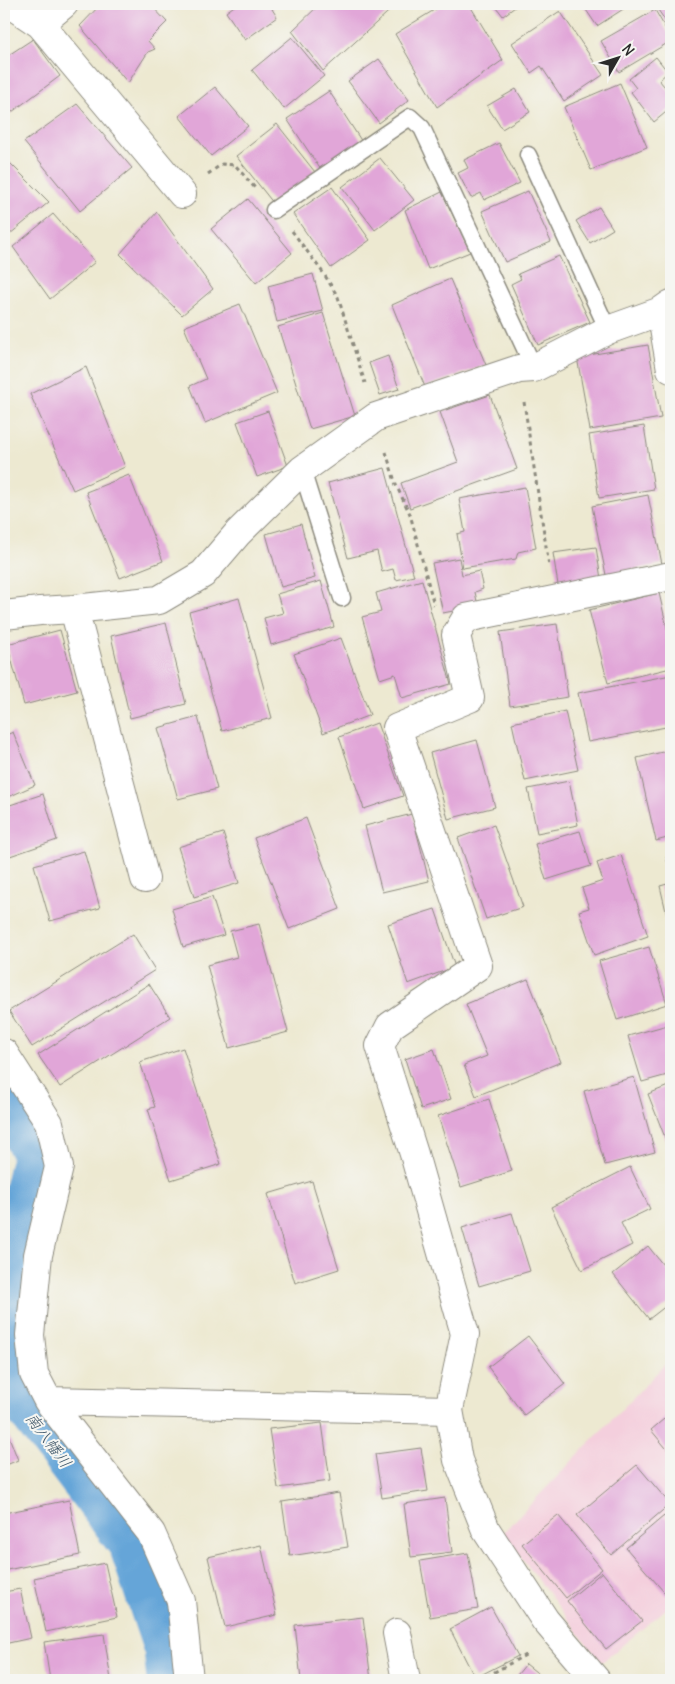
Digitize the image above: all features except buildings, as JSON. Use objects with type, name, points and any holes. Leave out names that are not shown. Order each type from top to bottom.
[{"type":"street","points":[[10,4],[40,24],[182,194]]},
{"type":"street","points":[[40,24],[64,4]]},
{"type":"street","points":[[4,615],[74,610],[159,600],[203,574],[238,533],[302,470],[376,417],[527,368],[608,330],[666,307],[671,369]]},
{"type":"street","points":[[596,1680],[545,1620],[486,1530],[458,1460],[449,1410],[465,1334],[414,1154],[380,1046],[390,1026],[478,966],[397,728],[470,698],[456,635],[466,618],[671,576]]},
{"type":"street","points":[[74,610],[144,879]]},
{"type":"street","points":[[4,1053],[48,1123],[59,1167],[38,1255],[30,1335],[34,1374],[48,1401],[151,1532],[181,1601],[189,1680]]},
{"type":"street","points":[[48,1401],[449,1410]]},
{"type":"street","points":[[397,1633],[406,1680]]},
{"type":"lane","points":[[274,210],[410,117],[422,128],[527,368]]},
{"type":"lane","points":[[528,155],[608,330]]},
{"type":"lane","points":[[302,470],[342,598]]},
{"type":"path","points":[[182,194],[222,164],[235,164],[324,274],[338,297],[396,485],[410,514],[438,619],[460,628]]},
{"type":"path","points":[[527,368],[555,600]]},
{"type":"path","points":[[480,1680],[558,1637]]},
{"type":"shaded area","points":[[671,1358],[671,1605],[601,1663],[503,1533]]},
{"type":"waterway","name":"南八幡川","points":[[4,1100],[33,1154],[17,1222],[6,1359],[9,1387],[129,1545],[164,1650],[167,1680]]}]
